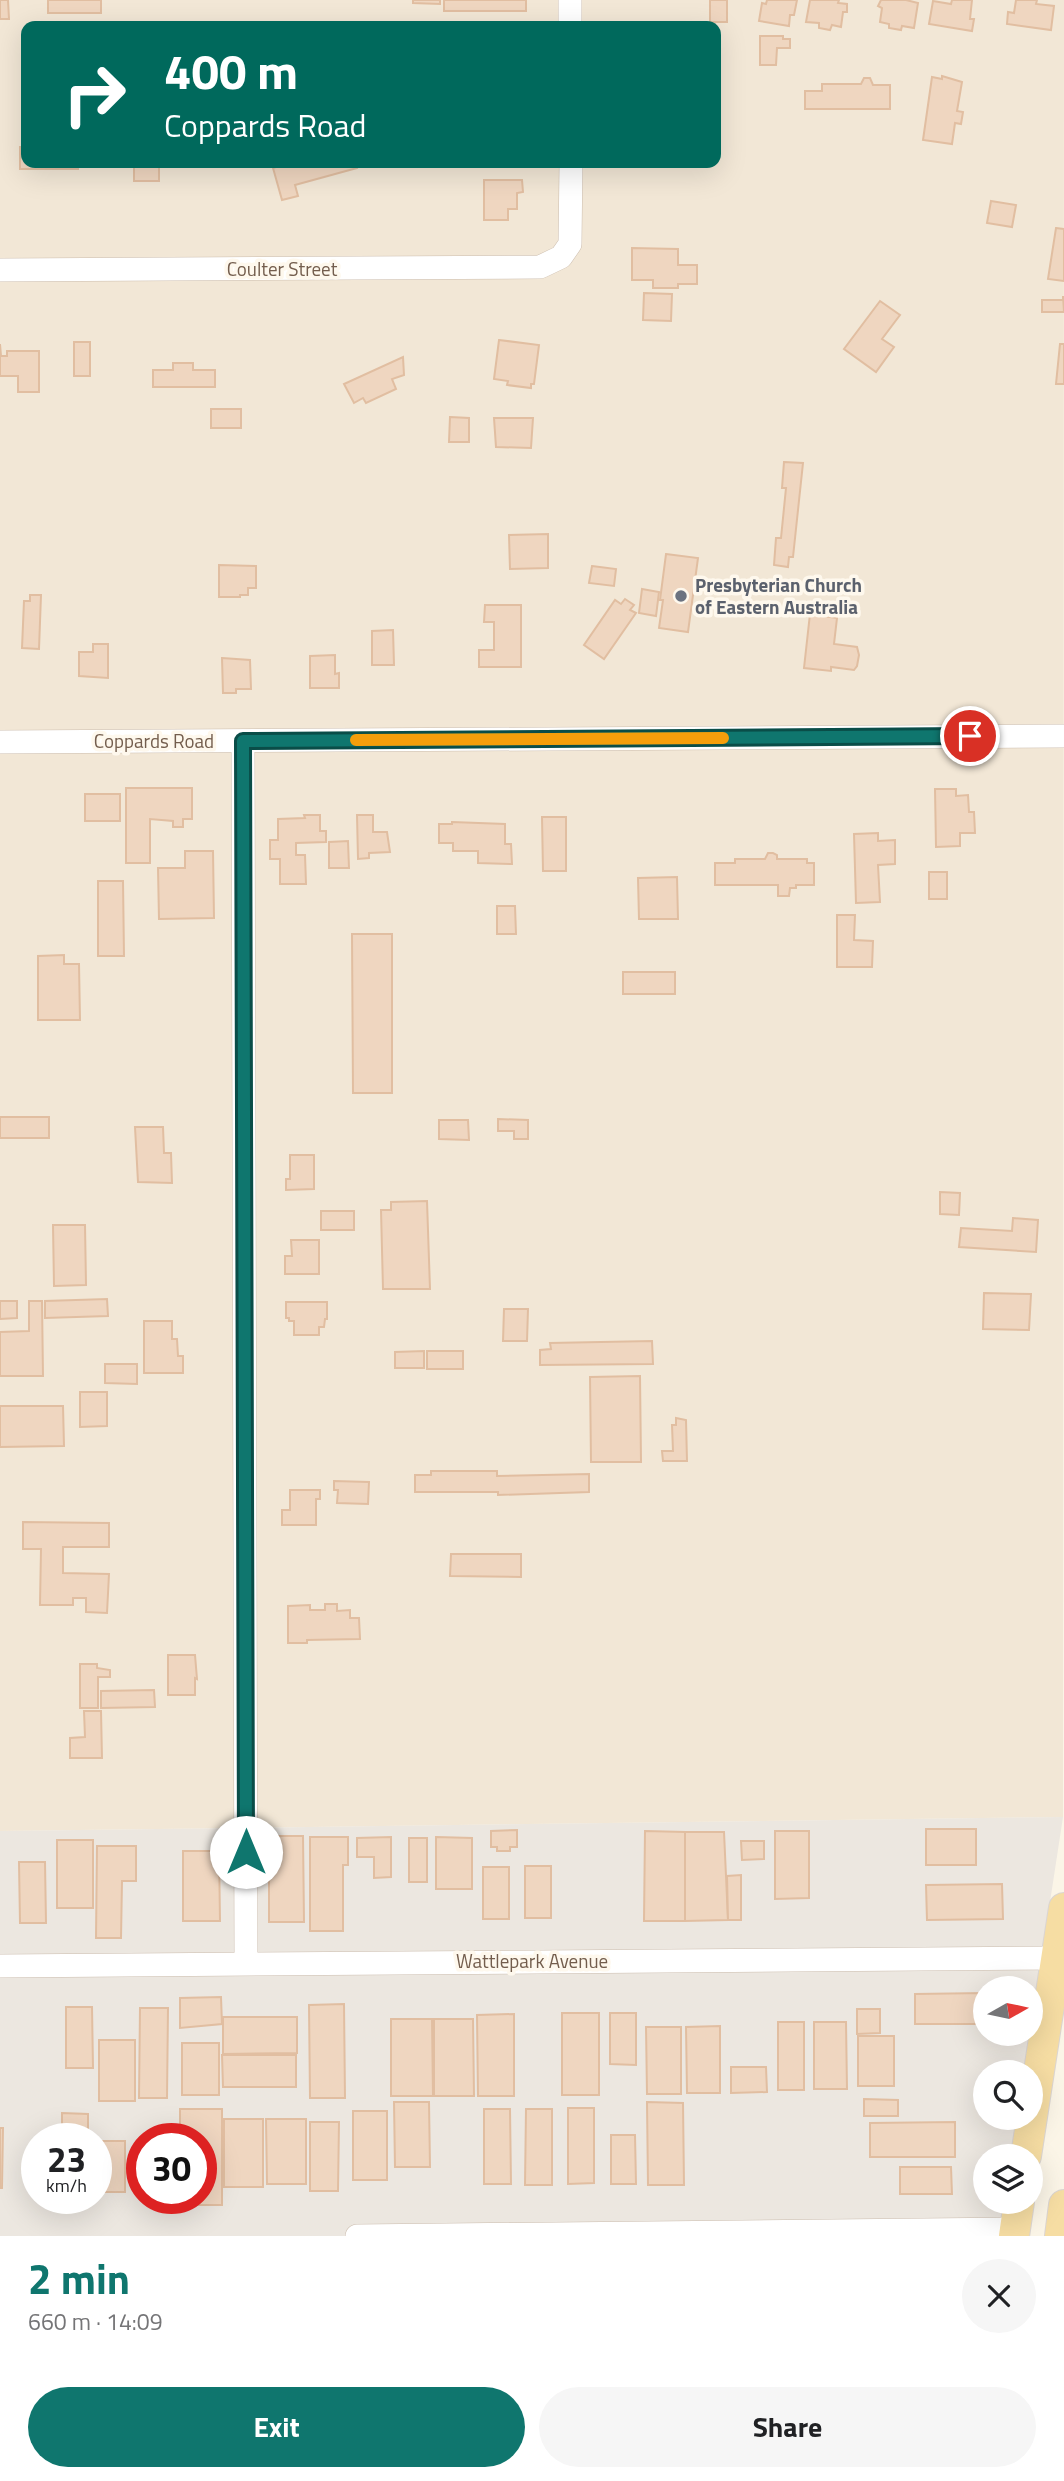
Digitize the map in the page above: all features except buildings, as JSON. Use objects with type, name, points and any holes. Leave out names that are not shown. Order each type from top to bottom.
[{"type":"main road","points":[[1028,2144],[1060,1958],[1064,1908]]},
{"type":"main road","points":[[1060,2236],[1064,2205]]},
{"type":"street","points":[[570,0],[570,21]]},
{"type":"street","name":"Coulter Street","points":[[0,270],[534,267],[550,264],[567,249],[571,237],[570,168]]},
{"type":"street","name":"Coppards Road","points":[[0,742],[1064,736]]},
{"type":"street","points":[[243,741],[246,1963]]},
{"type":"street","name":"Wattlepark Avenue","points":[[0,1966],[1060,1958]]},
{"type":"street","points":[[357,2236],[1016,2222]]},
{"type":"shaded area","points":[[0,0],[1064,0],[1063,1817],[0,1831]]},
{"type":"shaded area","points":[[1063,1817],[1039,1976],[973,1976],[973,2046],[1028,2046],[1026,2060],[973,2060],[973,2130],[1015,2130],[1013,2144],[973,2144],[973,2214],[1002,2214],[998,2236],[0,2236],[0,1831]]},
{"type":"slow traffic","points":[[356,740],[723,738]]},
{"type":"place","name":"Presbyterian Church of Eastern Australia","points":[[681,596]]},
{"type":"route","points":[[246,1852],[243,741],[970,736]]}]
